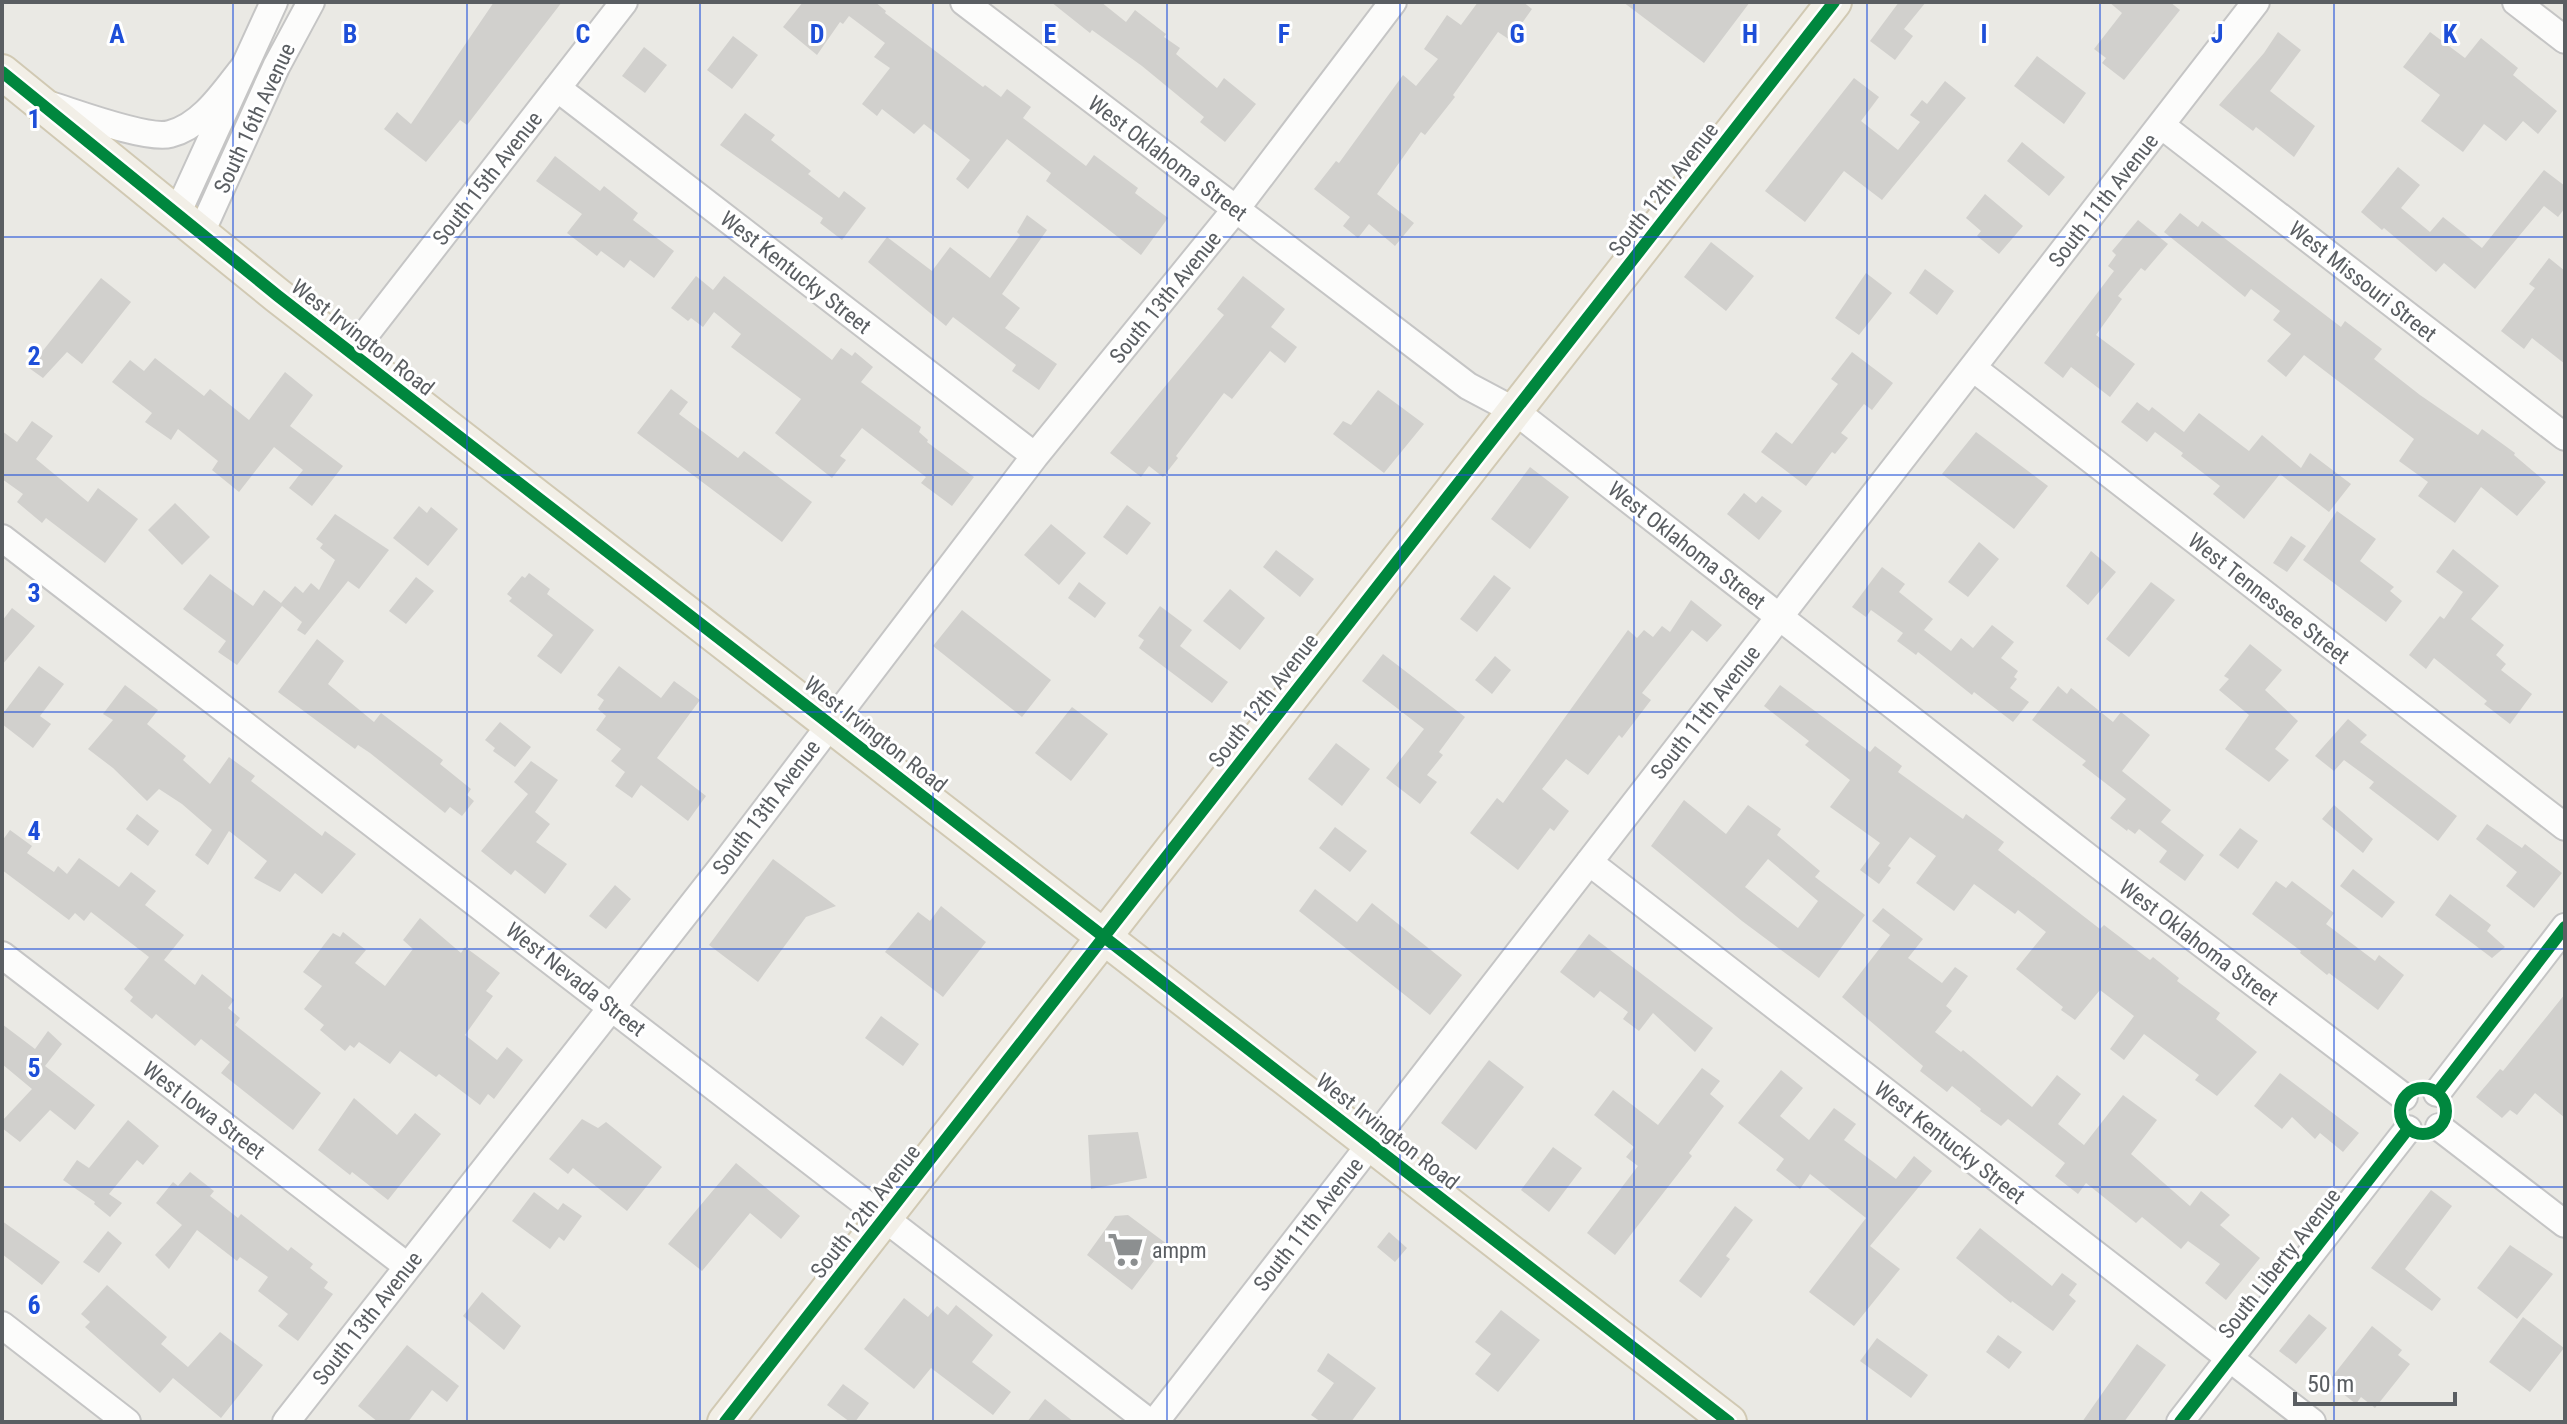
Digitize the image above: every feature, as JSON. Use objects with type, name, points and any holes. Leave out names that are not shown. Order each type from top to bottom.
[{"type":"main road","name":"South 12th Avenue","points":[[725,1422],[1834,2]]},
{"type":"main road","name":"West Irvington Road","points":[[2,72],[188,226],[1729,1422]]},
{"type":"street","name":"South 16th Avenue","points":[[188,226],[243,68],[274,2]]},
{"type":"street","name":"South 16th Avenue","points":[[188,226],[311,2]]},
{"type":"street","name":"South 15th Avenue","points":[[351,353],[624,2]]},
{"type":"street","name":"West Oklahoma Street","points":[[964,2],[1468,386],[1515,411],[2098,865],[2404,1097]]},
{"type":"street","name":"South 13th Avenue","points":[[286,1422],[771,804],[1035,456],[1236,209],[1393,2]]},
{"type":"street","name":"South 11th Avenue","points":[[1152,1422],[2256,2]]},
{"type":"street","points":[[2516,2],[2565,40]]},
{"type":"street","points":[[38,102],[133,130],[169,135],[197,119],[243,68]]},
{"type":"street","name":"West Kentucky Street","points":[[557,88],[1035,456]]},
{"type":"street","name":"West Missouri Street","points":[[2161,125],[2565,437]]},
{"type":"street","name":"West Tennessee Street","points":[[1973,368],[2565,827]]},
{"type":"street","name":"West Nevada Street","points":[[2,538],[1152,1422]]},
{"type":"street","name":"West Kentucky Street","points":[[1589,862],[2312,1422]]},
{"type":"street","points":[[2437,1093],[2565,927]]},
{"type":"street","name":"West Iowa Street","points":[[2,955],[407,1266]]},
{"type":"street","points":[[2420,1088],[2437,1093],[2444,1102],[2445,1112],[2439,1127],[2424,1134],[2408,1129],[2401,1117],[2404,1097],[2420,1088]]},
{"type":"street","points":[[2439,1127],[2565,1224]]},
{"type":"street","name":"South Liberty Avenue","points":[[2180,1422],[2408,1129]]},
{"type":"street","points":[[2,1325],[127,1422]]},
{"type":"building","points":[[494,2],[562,2],[467,125],[460,120],[426,162],[384,129],[397,112],[411,124]]},
{"type":"building","points":[[803,2],[875,2],[885,13],[983,87],[985,85],[1001,97],[1007,89],[1031,107],[1023,118],[1086,166],[1094,155],[1138,188],[1135,193],[1168,218],[1141,255],[1046,181],[1051,173],[1007,139],[968,189],[956,179],[970,160],[924,124],[914,134],[882,109],[877,116],[862,104],[890,68],[874,57],[885,43],[849,16],[843,24],[840,22],[817,55],[783,27]]},
{"type":"building","points":[[1051,2],[1101,2],[1126,22],[1135,10],[1166,34],[1164,37],[1180,48],[1176,54],[1217,88],[1224,78],[1256,104],[1225,142],[1200,122],[1204,117],[1142,66],[1092,30],[1090,33]]},
{"type":"building","points":[[1478,2],[1523,2],[1532,9],[1510,40],[1498,32],[1453,95],[1455,97],[1425,135],[1421,132],[1377,194],[1414,223],[1395,246],[1369,224],[1358,238],[1343,226],[1350,217],[1314,189],[1336,161],[1339,163],[1403,75],[1416,86],[1438,59],[1424,49],[1447,15],[1461,25]]},
{"type":"building","points":[[1623,2],[1750,2],[1704,63]]},
{"type":"building","points":[[1899,2],[1926,2],[1904,29],[1913,36],[1895,60],[1870,41]]},
{"type":"building","points":[[2109,2],[2170,2],[2180,10],[2124,80],[2102,63],[2106,58],[2094,49],[2122,13]]},
{"type":"building","points":[[2278,32],[2301,50],[2270,91],[2315,126],[2294,157],[2256,127],[2253,131],[2219,105]]},
{"type":"building","points":[[2430,32],[2465,58],[2481,38],[2518,68],[2513,75],[2557,111],[2538,134],[2523,121],[2506,141],[2484,124],[2463,152],[2421,121],[2440,95],[2403,67]]},
{"type":"building","points":[[733,36],[758,55],[732,89],[707,70]]},
{"type":"building","points":[[644,47],[667,65],[645,93],[622,76]]},
{"type":"building","points":[[2037,56],[2086,93],[2064,124],[2014,86]]},
{"type":"building","points":[[1854,78],[1879,97],[1861,121],[1898,150],[1920,122],[1910,115],[1922,100],[1927,104],[1945,81],[1966,98],[1882,200],[1844,171],[1805,222],[1765,191]]},
{"type":"building","points":[[745,113],[775,135],[771,140],[811,171],[808,174],[839,198],[844,191],[866,208],[842,240],[820,223],[823,218],[720,145]]},
{"type":"building","points":[[2022,142],[2065,177],[2049,196],[2007,161]]},
{"type":"building","points":[[555,156],[600,191],[604,186],[638,213],[633,220],[674,251],[654,278],[630,260],[624,268],[601,251],[597,256],[567,233],[582,214],[536,181]]},
{"type":"building","points":[[2398,167],[2420,185],[2401,208],[2430,232],[2443,217],[2482,248],[2544,170],[2565,186],[2565,208],[2558,217],[2544,206],[2475,289],[2444,263],[2436,272],[2361,212]]},
{"type":"building","points":[[1985,194],[2023,226],[1999,254],[1977,236],[1981,231],[1966,218]]},
{"type":"building","points":[[2180,213],[2198,227],[2202,221],[2341,327],[2345,321],[2382,349],[2374,359],[2478,435],[2482,429],[2515,453],[2546,482],[2517,516],[2481,487],[2455,523],[2418,496],[2428,482],[2399,461],[2414,439],[2304,355],[2286,377],[2267,361],[2291,334],[2273,320],[2280,311],[2251,289],[2245,297],[2164,232]]},
{"type":"building","points":[[1027,215],[1047,230],[1002,294],[1020,308],[1005,328],[1057,364],[1039,390],[1012,371],[1016,365],[953,317],[946,326],[868,262],[887,237],[932,271],[950,247],[990,278],[1020,235],[1017,232]]},
{"type":"building","points":[[2138,220],[2168,244],[2145,271],[2141,268],[2118,296],[2122,299],[2096,335],[2135,364],[2110,397],[2071,367],[2063,378],[2044,363],[2114,271],[2108,266],[2116,255],[2112,251]]},
{"type":"building","points":[[1711,242],[1754,276],[1726,311],[1684,277]]},
{"type":"building","points":[[2549,258],[2565,271],[2565,364],[2532,338],[2524,349],[2501,331],[2535,288],[2529,284]]},
{"type":"building","points":[[1925,269],[1954,291],[1937,315],[1909,293]]},
{"type":"building","points":[[1866,273],[1892,293],[1859,335],[1835,318]]},
{"type":"building","points":[[696,276],[713,290],[724,276],[832,360],[841,348],[852,356],[855,352],[873,367],[861,382],[921,427],[919,432],[927,442],[974,477],[952,506],[921,483],[926,477],[862,428],[840,456],[846,460],[832,478],[775,433],[801,399],[731,347],[741,334],[714,312],[703,327],[691,318],[688,321],[671,308]]},
{"type":"building","points":[[1243,276],[1285,309],[1271,327],[1297,347],[1285,363],[1270,351],[1232,399],[1224,393],[1163,477],[1149,466],[1141,477],[1110,453],[1224,315],[1217,309]]},
{"type":"building","points":[[101,278],[131,302],[82,364],[67,352],[43,378],[29,368]]},
{"type":"building","points":[[1852,352],[1893,383],[1872,410],[1864,404],[1841,433],[1848,438],[1835,454],[1832,452],[1806,486],[1761,452],[1776,432],[1792,444],[1838,384],[1831,379]]},
{"type":"building","points":[[155,358],[204,396],[210,389],[249,420],[285,372],[313,395],[290,426],[343,466],[312,506],[289,488],[303,470],[274,447],[239,492],[212,470],[218,461],[178,429],[171,440],[145,422],[152,413],[112,382],[130,360],[144,371]]},
{"type":"building","points":[[671,389],[688,402],[679,414],[738,458],[744,451],[812,502],[782,542],[637,433]]},
{"type":"building","points":[[1378,390],[1424,424],[1384,473],[1333,434],[1343,421],[1351,425]]},
{"type":"building","points":[[2137,402],[2149,411],[2152,407],[2184,432],[2199,413],[2249,451],[2262,435],[2301,468],[2310,453],[2351,484],[2329,512],[2280,474],[2244,519],[2213,494],[2220,486],[2181,456],[2183,453],[2155,432],[2147,442],[2121,422]]},
{"type":"building","points":[[32,421],[53,436],[36,459],[88,502],[98,488],[138,519],[105,563],[46,518],[42,523],[17,502],[23,494],[2,479],[2,431],[17,442]]},
{"type":"building","points":[[1976,432],[2048,486],[2014,529],[1942,474]]},
{"type":"building","points":[[1530,467],[1569,497],[1530,549],[1491,519]]},
{"type":"building","points":[[1744,493],[1756,503],[1762,496],[1782,511],[1759,540],[1727,514]]},
{"type":"building","points":[[175,503],[210,537],[182,565],[148,530]]},
{"type":"building","points":[[1127,505],[1151,523],[1127,555],[1103,537]]},
{"type":"building","points":[[419,506],[427,513],[431,507],[458,529],[428,566],[393,538]]},
{"type":"building","points":[[2337,511],[2376,539],[2360,561],[2394,587],[2390,591],[2402,601],[2386,622],[2303,560]]},
{"type":"building","points":[[335,514],[389,550],[359,589],[348,581],[305,635],[297,630],[302,622],[282,606],[237,665],[218,652],[226,641],[183,609],[210,574],[253,606],[264,590],[281,603],[295,586],[303,593],[311,583],[319,590],[335,560],[320,548],[323,544],[316,539]]},
{"type":"building","points":[[1051,524],[1086,553],[1059,585],[1024,555]]},
{"type":"building","points":[[2291,536],[2306,546],[2287,572],[2273,563]]},
{"type":"building","points":[[1979,542],[1999,559],[1968,597],[1948,582]]},
{"type":"building","points":[[2453,549],[2499,586],[2471,619],[2504,645],[2496,655],[2506,664],[2501,670],[2532,694],[2510,724],[2434,658],[2426,669],[2409,655],[2440,616],[2444,619],[2463,592],[2436,572]]},
{"type":"building","points":[[1276,550],[1314,579],[1300,597],[1263,567]]},
{"type":"building","points":[[2091,551],[2116,572],[2088,605],[2066,586]]},
{"type":"building","points":[[1882,567],[1905,584],[1899,592],[1933,619],[1924,630],[1951,651],[1961,638],[1973,648],[1992,625],[2014,642],[2001,658],[2018,671],[2014,677],[2017,679],[2010,688],[2029,702],[2013,722],[1974,692],[1972,695],[1918,652],[1916,655],[1897,641],[1903,633],[1871,610],[1866,617],[1852,607]]},
{"type":"building","points":[[529,573],[550,589],[547,594],[594,630],[561,674],[537,656],[553,635],[509,601],[512,598],[507,594],[522,576],[525,578]]},
{"type":"building","points":[[1494,575],[1511,588],[1477,632],[1460,619]]},
{"type":"building","points":[[416,577],[434,591],[406,624],[389,611]]},
{"type":"building","points":[[1079,582],[1106,603],[1095,618],[1068,598]]},
{"type":"building","points":[[2151,582],[2175,600],[2129,657],[2106,639]]},
{"type":"building","points":[[1230,589],[1265,618],[1240,650],[1203,621]]},
{"type":"building","points":[[1691,600],[1722,625],[1707,642],[1692,630],[1642,693],[1651,700],[1588,775],[1566,759],[1542,789],[1569,811],[1554,831],[1550,828],[1518,870],[1470,833],[1497,798],[1503,803],[1628,630],[1637,638],[1644,630],[1653,637],[1662,626],[1670,632]]},
{"type":"building","points":[[1160,606],[1192,630],[1180,646],[1228,682],[1212,703],[1139,648],[1144,640],[1138,636]]},
{"type":"building","points":[[12,608],[35,626],[2,665],[2,621]]},
{"type":"building","points":[[962,610],[1051,680],[1022,717],[933,646]]},
{"type":"building","points":[[317,639],[344,661],[328,684],[374,722],[381,713],[443,760],[440,764],[471,789],[467,795],[474,801],[462,816],[450,807],[445,813],[370,753],[358,745],[355,749],[278,692]]},
{"type":"building","points":[[2250,644],[2282,670],[2265,690],[2298,721],[2275,749],[2289,760],[2269,782],[2225,749],[2249,715],[2219,690],[2229,679],[2224,676]]},
{"type":"building","points":[[1383,654],[1465,717],[1439,752],[1443,755],[1427,775],[1437,782],[1420,804],[1386,778],[1424,729],[1362,681]]},
{"type":"building","points":[[1495,656],[1511,670],[1492,694],[1475,680]]},
{"type":"building","points":[[39,666],[64,684],[40,716],[51,724],[33,748],[2,724],[2,715]]},
{"type":"building","points":[[619,666],[661,698],[674,681],[700,700],[657,758],[706,796],[688,821],[641,785],[632,798],[615,786],[625,772],[611,761],[621,749],[596,730],[606,716],[598,709],[604,700],[597,695]]},
{"type":"building","points":[[125,685],[158,710],[147,724],[186,756],[183,760],[210,784],[229,757],[255,776],[251,781],[322,836],[325,831],[356,854],[322,894],[295,873],[280,892],[254,878],[267,861],[229,831],[208,865],[195,855],[212,830],[159,789],[147,801],[88,749],[113,720],[103,714]]},
{"type":"building","points":[[1780,685],[1870,752],[1875,746],[1902,766],[1898,772],[1963,819],[1966,814],[2004,842],[1998,850],[2100,929],[2104,925],[2150,960],[2153,957],[2179,978],[2177,981],[2220,1013],[2216,1019],[2257,1052],[2217,1096],[2195,1080],[2199,1075],[2144,1034],[2124,1060],[2110,1049],[2134,1016],[2100,990],[2075,1020],[2016,969],[2046,932],[2018,910],[2015,914],[1974,884],[1954,911],[1916,883],[1936,856],[1910,837],[1879,884],[1860,870],[1880,843],[1830,807],[1850,780],[1805,745],[1809,741],[1764,706]]},
{"type":"building","points":[[2058,686],[2067,694],[2071,688],[2113,722],[2121,712],[2150,735],[2122,771],[2171,810],[2161,822],[2204,855],[2185,881],[2159,862],[2167,851],[2139,829],[2135,834],[2127,831],[2110,818],[2126,799],[2082,765],[2086,761],[2032,720]]},
{"type":"building","points":[[1072,707],[1108,734],[1071,781],[1035,753]]},
{"type":"building","points":[[2348,719],[2367,735],[2360,742],[2457,816],[2438,841],[2369,788],[2374,782],[2344,760],[2334,771],[2315,756]]},
{"type":"building","points":[[500,722],[531,747],[515,767],[493,751],[495,748],[485,740]]},
{"type":"building","points":[[1336,743],[1370,769],[1342,806],[1308,779]]},
{"type":"building","points":[[531,761],[558,780],[535,812],[550,824],[536,842],[567,864],[545,894],[515,870],[511,875],[481,851],[528,794],[514,782]]},
{"type":"building","points":[[1684,800],[1726,834],[1748,805],[1781,829],[1777,835],[1820,871],[1815,877],[1865,915],[1819,978],[1742,921],[1651,846]],"holes":[[[1768,859],[1818,901],[1798,928],[1745,887]]]},
{"type":"building","points":[[2334,805],[2373,839],[2363,853],[2322,819]]},
{"type":"building","points":[[137,814],[159,831],[148,846],[126,829]]},
{"type":"building","points":[[2487,824],[2522,848],[2525,844],[2562,873],[2534,908],[2506,886],[2517,872],[2476,839]]},
{"type":"building","points":[[1335,827],[1367,851],[1350,872],[1319,848]]},
{"type":"building","points":[[2240,828],[2258,841],[2238,869],[2219,855]]},
{"type":"building","points":[[10,830],[32,846],[27,853],[54,872],[58,866],[67,874],[79,858],[119,887],[131,872],[156,891],[145,905],[184,935],[164,960],[195,985],[202,974],[234,1000],[228,1008],[240,1018],[235,1025],[321,1093],[293,1130],[221,1073],[230,1062],[201,1039],[195,1046],[156,1014],[152,1019],[130,1001],[133,997],[124,989],[149,957],[91,912],[84,921],[75,913],[69,920],[2,870],[2,841]]},
{"type":"building","points":[[773,859],[836,906],[806,917],[758,982],[709,945]]},
{"type":"building","points":[[2353,869],[2395,902],[2382,918],[2340,886]]},
{"type":"building","points":[[2276,881],[2286,888],[2292,881],[2334,913],[2326,924],[2375,961],[2379,955],[2404,975],[2378,1010],[2329,973],[2327,975],[2252,914]]},
{"type":"building","points":[[615,885],[631,899],[606,929],[589,916]]},
{"type":"building","points":[[1315,889],[1357,922],[1372,903],[1462,975],[1430,1015],[1299,911]]},
{"type":"building","points":[[2450,894],[2491,925],[2487,931],[2505,947],[2492,958],[2435,915]]},
{"type":"building","points":[[941,906],[986,942],[943,997],[885,952],[918,912],[930,921]]},
{"type":"building","points":[[1883,908],[1923,939],[1908,958],[1942,983],[1955,967],[1968,976],[1946,1006],[1952,1011],[1935,1032],[1961,1052],[1963,1050],[2032,1107],[2057,1075],[2081,1094],[2058,1124],[2084,1145],[2123,1095],[2157,1120],[2131,1154],[2190,1206],[2201,1191],[2230,1215],[2220,1225],[2260,1258],[2226,1300],[2205,1283],[2220,1264],[2188,1241],[2181,1249],[2142,1217],[2136,1223],[2086,1183],[2078,1194],[2055,1176],[2065,1163],[2008,1119],[2001,1126],[1952,1086],[1947,1092],[1920,1071],[1923,1066],[1842,997],[1890,935],[1872,921]]},
{"type":"building","points":[[420,918],[461,953],[465,947],[500,973],[486,991],[493,996],[465,1035],[497,1060],[507,1047],[523,1060],[494,1099],[488,1094],[480,1105],[439,1074],[436,1077],[400,1051],[390,1064],[359,1042],[345,1051],[320,1030],[324,1025],[304,1009],[322,986],[303,972],[333,933],[340,937],[343,932],[366,950],[355,963],[385,986],[413,949],[403,940]]},
{"type":"building","points":[[1589,934],[1713,1028],[1695,1052],[1653,1013],[1639,1031],[1623,1019],[1628,1012],[1600,991],[1594,998],[1560,972]]},
{"type":"building","points":[[2565,994],[2565,1118],[2535,1093],[2517,1115],[2510,1110],[2502,1118],[2476,1097],[2500,1069],[2503,1071]]},
{"type":"building","points":[[881,1016],[919,1044],[903,1066],[865,1038]]},
{"type":"building","points":[[2,1024],[35,1049],[48,1031],[62,1044],[45,1066],[95,1105],[75,1130],[50,1110],[20,1142],[2,1128],[2,1121],[32,1089],[2,1064]]},
{"type":"building","points":[[1489,1060],[1524,1087],[1476,1150],[1441,1123]]},
{"type":"building","points":[[1702,1068],[1720,1081],[1710,1094],[1724,1106],[1689,1153],[1692,1156],[1615,1255],[1587,1233],[1638,1166],[1626,1157],[1634,1147],[1594,1115],[1613,1090],[1658,1125]]},
{"type":"building","points":[[1781,1070],[1803,1088],[1780,1116],[1809,1140],[1834,1108],[1856,1124],[1844,1140],[1896,1179],[1914,1156],[1932,1171],[1870,1246],[1900,1269],[1854,1326],[1809,1292],[1866,1218],[1810,1174],[1800,1189],[1776,1170],[1784,1159],[1738,1123]]},
{"type":"building","points":[[2280,1073],[2359,1133],[2343,1152],[2320,1133],[2315,1139],[2292,1117],[2282,1129],[2254,1106]]},
{"type":"building","points":[[354,1098],[397,1135],[415,1113],[441,1134],[388,1200],[318,1150]]},
{"type":"building","points":[[582,1119],[598,1128],[606,1122],[662,1167],[627,1211],[573,1168],[568,1174],[549,1159]]},
{"type":"building","points":[[128,1120],[159,1146],[143,1165],[137,1160],[109,1194],[122,1203],[110,1217],[95,1202],[63,1180],[77,1160],[89,1168]]},
{"type":"building","name":"ampm","points":[[1138,1132],[1147,1178],[1091,1189],[1088,1135]]},
{"type":"building","points":[[1553,1147],[1582,1168],[1549,1212],[1521,1190]]},
{"type":"building","points":[[736,1163],[800,1216],[781,1239],[750,1213],[702,1271],[668,1244]]},
{"type":"building","points":[[190,1172],[214,1191],[210,1196],[238,1218],[241,1214],[288,1251],[291,1247],[313,1264],[310,1268],[328,1282],[324,1288],[333,1294],[298,1341],[278,1326],[288,1314],[258,1291],[268,1277],[240,1257],[237,1261],[197,1230],[169,1269],[155,1255],[182,1225],[156,1203],[173,1182],[178,1186]]},
{"type":"building","points":[[2431,1190],[2452,1206],[2405,1269],[2441,1299],[2432,1311],[2371,1268]]},
{"type":"building","points":[[534,1192],[558,1210],[563,1203],[582,1216],[564,1241],[559,1237],[550,1249],[512,1221]]},
{"type":"building","points":[[1735,1206],[1753,1220],[1726,1256],[1730,1259],[1701,1298],[1679,1281]]},
{"type":"building","name":"ampm","points":[[1128,1215],[1167,1244],[1132,1290],[1087,1255],[1115,1216]]},
{"type":"building","points":[[2,1221],[60,1262],[42,1285],[2,1254]]},
{"type":"building","points":[[1980,1228],[2052,1286],[2062,1273],[2077,1284],[2069,1295],[2076,1301],[2053,1331],[2011,1303],[1956,1258]]},
{"type":"building","points":[[108,1231],[122,1243],[99,1273],[83,1262]]},
{"type":"building","points":[[1389,1232],[1407,1248],[1395,1262],[1377,1247]]},
{"type":"building","points":[[2510,1245],[2553,1274],[2517,1319],[2477,1288]]},
{"type":"building","points":[[107,1285],[167,1337],[161,1344],[188,1367],[220,1332],[263,1365],[221,1418],[173,1378],[160,1393],[85,1327],[90,1322],[81,1314]]},
{"type":"building","points":[[482,1292],[521,1326],[504,1350],[463,1316]]},
{"type":"building","points":[[904,1298],[928,1317],[937,1306],[948,1315],[956,1305],[993,1335],[972,1362],[1011,1392],[993,1415],[931,1368],[914,1389],[864,1349]]},
{"type":"building","points":[[1501,1310],[1540,1340],[1498,1392],[1475,1374],[1491,1354],[1475,1342]]},
{"type":"building","points":[[2309,1314],[2327,1328],[2296,1364],[2279,1351]]},
{"type":"building","points":[[2523,1317],[2564,1348],[2530,1392],[2489,1362]]},
{"type":"building","points":[[2372,1326],[2402,1350],[2398,1355],[2410,1364],[2375,1408],[2361,1397],[2356,1404],[2328,1382]]},
{"type":"building","points":[[1998,1335],[2022,1352],[2009,1369],[1986,1352]]},
{"type":"building","points":[[1877,1338],[1928,1375],[1911,1398],[1860,1361]]},
{"type":"building","points":[[2137,1344],[2166,1365],[2124,1422],[2082,1422]]},
{"type":"building","points":[[407,1345],[459,1386],[447,1402],[432,1390],[408,1422],[378,1422],[358,1406]]},
{"type":"building","points":[[1328,1353],[1376,1388],[1351,1422],[1321,1422],[1311,1415],[1334,1383],[1317,1371]]},
{"type":"building","points":[[843,1384],[869,1403],[855,1422],[850,1422],[827,1405]]},
{"type":"building","points":[[1045,1399],[1074,1422],[1027,1422]]},
{"type":"cycle path","points":[[725,1422],[1834,2]]},
{"type":"cycle path","points":[[2,72],[278,296],[1729,1422]]},
{"type":"cycle path","points":[[2437,1093],[2565,927]]},
{"type":"cycle path","points":[[2423,1088],[2439,1095],[2446,1111],[2439,1127],[2423,1134],[2407,1127],[2400,1111],[2407,1095],[2423,1088]]},
{"type":"cycle path","points":[[2180,1422],[2408,1129]]},
{"type":"place","name":"ampm","points":[[1126,1250]]}]
